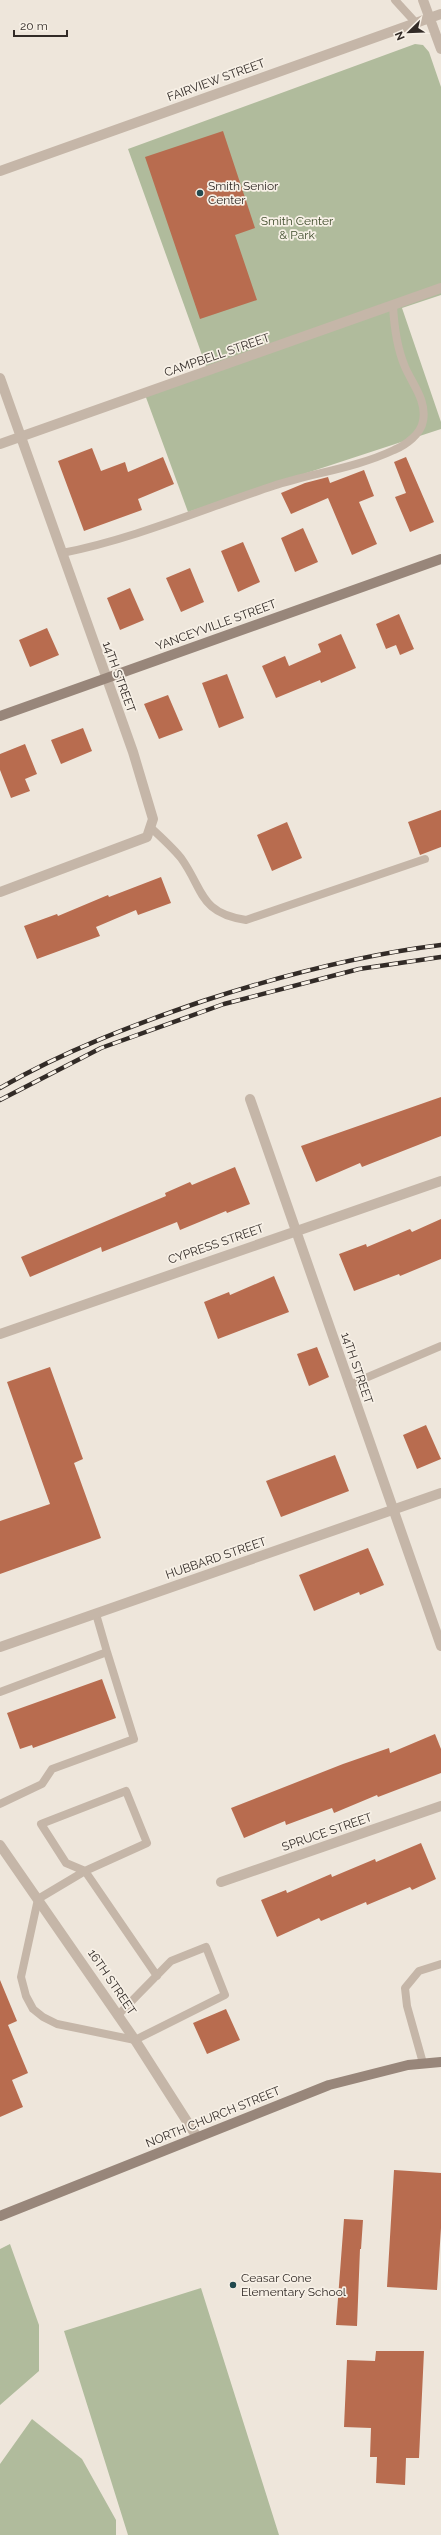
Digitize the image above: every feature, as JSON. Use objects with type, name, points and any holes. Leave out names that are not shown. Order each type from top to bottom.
[{"type":"main road","name":"YANCEYVILLE STREET","points":[[0,716],[441,559]]},
{"type":"main road","name":"NORTH CHURCH STREET","points":[[0,2216],[329,2085],[423,2062],[441,2062]]},
{"type":"street","points":[[423,0],[441,49]]},
{"type":"street","name":"FAIRVIEW STREET","points":[[0,171],[441,14]]},
{"type":"street","name":"CAMPBELL STREET","points":[[0,444],[441,288]]},
{"type":"street","name":"14TH STREET","points":[[0,378],[105,679],[135,759],[153,819],[150,827]]},
{"type":"street","points":[[0,892],[147,837],[150,827]]},
{"type":"street","name":"14TH STREET","points":[[250,1099],[441,1646]]},
{"type":"street","name":"CYPRESS STREET","points":[[0,1334],[441,1181]]},
{"type":"street","name":"HUBBARD STREET","points":[[0,1647],[441,1493]]},
{"type":"street","name":"SPRUCE STREET","points":[[221,1882],[441,1806]]},
{"type":"street","name":"16TH STREET","points":[[0,1845],[135,2040],[197,2137]]},
{"type":"lane","points":[[395,0],[416,23]]},
{"type":"lane","points":[[62,553],[113,541],[286,482],[364,462],[407,443],[423,422],[424,409],[405,367],[398,345],[393,305]]},
{"type":"lane","points":[[150,827],[181,858],[203,898],[214,909],[227,917],[246,920],[425,859]]},
{"type":"lane","points":[[349,1384],[441,1346]]},
{"type":"lane","points":[[0,1804],[42,1784],[52,1769],[134,1739],[96,1614]]},
{"type":"lane","points":[[0,1692],[108,1652]]},
{"type":"lane","points":[[118,2015],[157,1976],[171,1962],[206,1947],[225,1995],[135,2040],[58,2024],[43,2017],[33,2009],[26,1996],[21,1977],[38,1899],[85,1871],[147,1843],[126,1791],[41,1824],[66,1863],[85,1871],[157,1976]]},
{"type":"lane","points":[[423,2062],[406,2006],[405,1988],[419,1971],[441,1964]]},
{"type":"green space","name":"Smith Center & Park","points":[[415,44],[423,45],[429,52],[441,87],[441,295],[402,308],[441,422],[441,429],[188,512],[144,392],[207,369],[128,149]]},
{"type":"green space","points":[[10,2244],[39,2325],[39,2371],[0,2405],[0,2249]]},
{"type":"green space","points":[[201,2288],[279,2535],[128,2535],[64,2331]]},
{"type":"green space","points":[[32,2419],[82,2459],[116,2520],[116,2535],[0,2535],[0,2464]]},
{"type":"building","name":"Smith Senior Center","points":[[223,131],[255,228],[235,235],[257,300],[200,319],[145,157]]},
{"type":"building","points":[[92,448],[101,471],[125,462],[128,472],[163,457],[174,484],[138,499],[142,510],[84,531],[58,461]]},
{"type":"building","points":[[406,457],[434,522],[410,532],[395,497],[406,493],[394,462]]},
{"type":"building","points":[[364,470],[374,496],[359,502],[377,544],[352,555],[328,498],[291,514],[281,493],[305,483],[328,477],[330,483]]},
{"type":"building","points":[[303,528],[318,562],[295,572],[281,538]]},
{"type":"building","points":[[243,542],[260,582],[238,592],[221,551]]},
{"type":"building","points":[[190,568],[204,602],[181,612],[166,578]]},
{"type":"building","points":[[130,588],[144,620],[120,630],[107,598]]},
{"type":"building","points":[[399,614],[414,649],[400,655],[396,645],[386,649],[376,624]]},
{"type":"building","points":[[47,628],[59,655],[30,667],[19,640]]},
{"type":"building","points":[[341,634],[356,668],[321,683],[320,680],[276,698],[262,666],[285,656],[289,666],[321,652],[318,644]]},
{"type":"building","points":[[227,674],[244,718],[219,728],[202,683]]},
{"type":"building","points":[[168,695],[183,730],[159,739],[144,704]]},
{"type":"building","points":[[83,728],[92,751],[61,764],[51,740]]},
{"type":"building","points":[[25,744],[37,774],[25,779],[30,791],[11,798],[0,770],[0,754]]},
{"type":"building","points":[[441,810],[441,847],[420,855],[408,822]]},
{"type":"building","points":[[287,822],[302,858],[272,871],[257,835]]},
{"type":"building","points":[[161,877],[171,903],[138,915],[136,910],[96,927],[100,936],[37,959],[24,926],[57,914],[58,916],[108,895],[109,897]]},
{"type":"building","points":[[441,1097],[441,1136],[362,1167],[360,1163],[316,1182],[301,1146]]},
{"type":"building","points":[[235,1167],[250,1204],[227,1213],[226,1211],[180,1230],[177,1222],[102,1252],[101,1247],[30,1277],[21,1257],[166,1196],[165,1193],[190,1182],[192,1185]]},
{"type":"building","points":[[441,1219],[441,1259],[400,1276],[399,1274],[354,1291],[339,1254],[366,1244],[367,1247],[410,1229],[412,1232]]},
{"type":"building","points":[[274,1276],[289,1312],[218,1339],[204,1302],[229,1292],[230,1295]]},
{"type":"building","points":[[317,1347],[329,1377],[309,1386],[297,1354]]},
{"type":"building","points":[[50,1367],[83,1459],[74,1463],[101,1538],[0,1574],[0,1521],[50,1504],[7,1382]]},
{"type":"building","points":[[426,1425],[441,1459],[417,1469],[403,1435]]},
{"type":"building","points":[[335,1455],[349,1491],[281,1517],[266,1481]]},
{"type":"building","points":[[368,1548],[384,1585],[360,1595],[359,1592],[314,1611],[299,1575]]},
{"type":"building","points":[[102,1679],[116,1718],[33,1748],[32,1745],[20,1749],[7,1713]]},
{"type":"building","points":[[435,1734],[441,1749],[441,1773],[378,1797],[377,1795],[334,1813],[332,1808],[286,1825],[285,1821],[244,1838],[231,1808],[343,1764],[389,1748],[390,1753]]},
{"type":"building","points":[[421,1843],[436,1879],[412,1890],[410,1887],[367,1905],[366,1902],[321,1921],[319,1918],[277,1937],[261,1900],[286,1890],[287,1893],[331,1874],[332,1877],[375,1859],[376,1862]]},
{"type":"building","points":[[0,1980],[17,2021],[8,2025],[28,2073],[12,2080],[23,2107],[0,2117]]},
{"type":"building","points":[[226,2009],[240,2040],[207,2054],[193,2023]]},
{"type":"building","points":[[394,2170],[441,2173],[441,2228],[437,2290],[387,2287]]},
{"type":"building","points":[[344,2219],[363,2220],[360,2249],[357,2326],[336,2325]]},
{"type":"building","points":[[376,2351],[424,2351],[419,2458],[406,2458],[405,2485],[376,2483],[377,2457],[370,2457],[371,2428],[344,2427],[347,2360],[375,2361]]},
{"type":"railway","points":[[0,1088],[49,1062],[99,1040],[203,1001],[320,967],[380,954],[441,945]]},
{"type":"railway","points":[[0,1100],[101,1048],[224,1004],[359,969],[441,957]]},
{"type":"place","name":"Smith Senior Center","points":[[200,193]]},
{"type":"place","name":"Ceasar Cone Elementary School","points":[[233,2285]]}]
